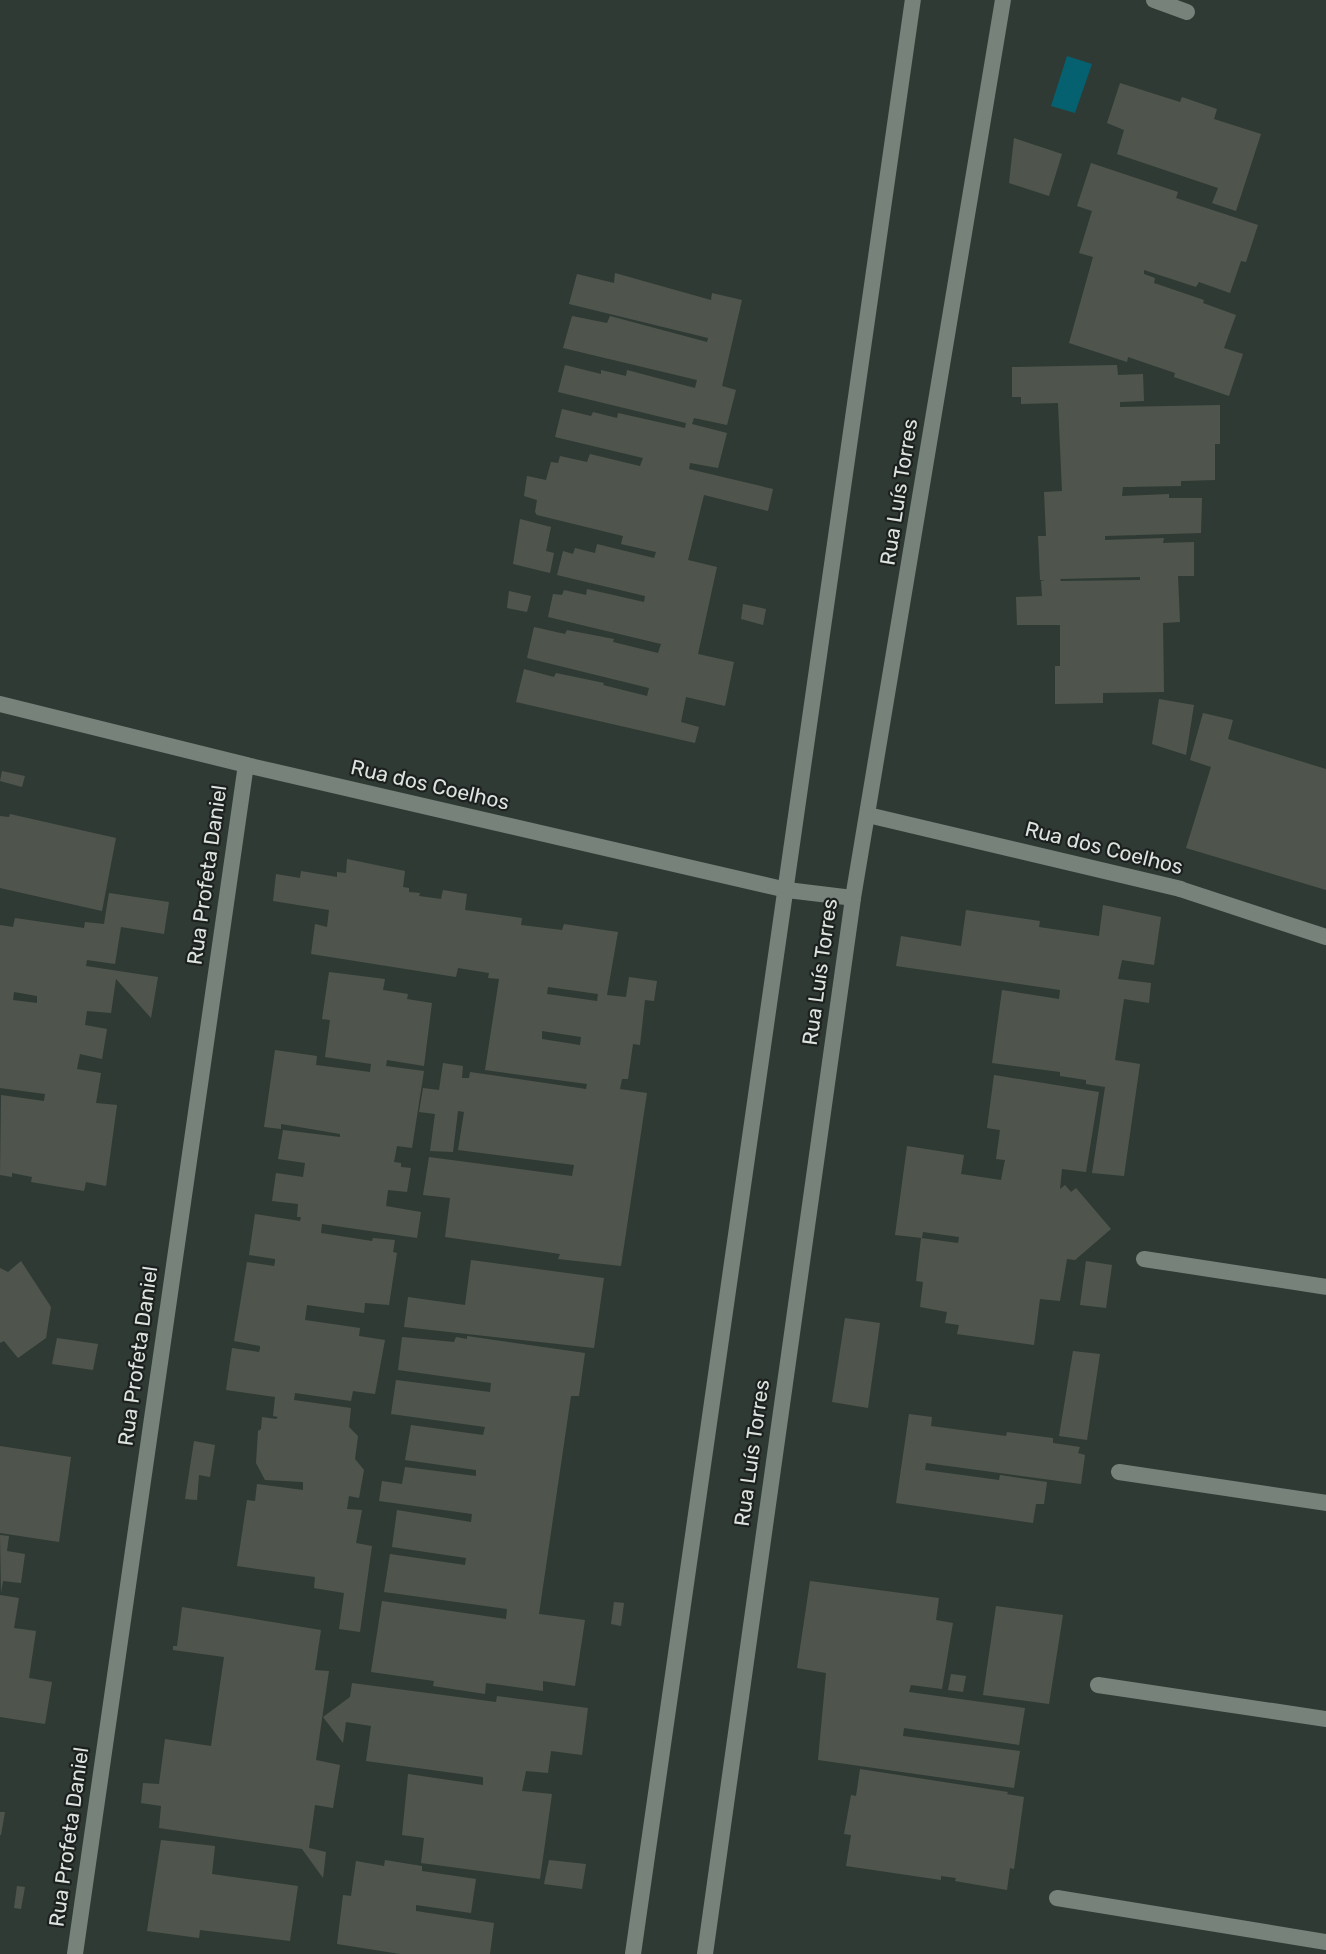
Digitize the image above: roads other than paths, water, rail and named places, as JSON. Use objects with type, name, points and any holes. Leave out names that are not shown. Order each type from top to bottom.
[{"type":"street","name":"Rua Luís Torres","points":[[633,1954],[787,890],[865,327],[914,0]]},
{"type":"street","name":"Rua Luís Torres","points":[[705,1954],[853,898],[1003,0]]},
{"type":"street","points":[[1154,0],[1187,12]]},
{"type":"street","name":"Rua dos Coelhos","points":[[0,704],[246,765],[787,890],[853,898]]},
{"type":"street","name":"Rua Profeta Daniel","points":[[75,1954],[246,765]]},
{"type":"street","name":"Rua dos Coelhos","points":[[867,815],[1180,889],[1326,937]]},
{"type":"street","points":[[1144,1259],[1326,1287]]},
{"type":"street","points":[[1119,1472],[1326,1503]]},
{"type":"street","points":[[1098,1685],[1326,1719]]},
{"type":"street","points":[[1057,1898],[1326,1942]]},
{"type":"water","points":[[1067,56],[1092,64],[1075,113],[1051,106]]}]
